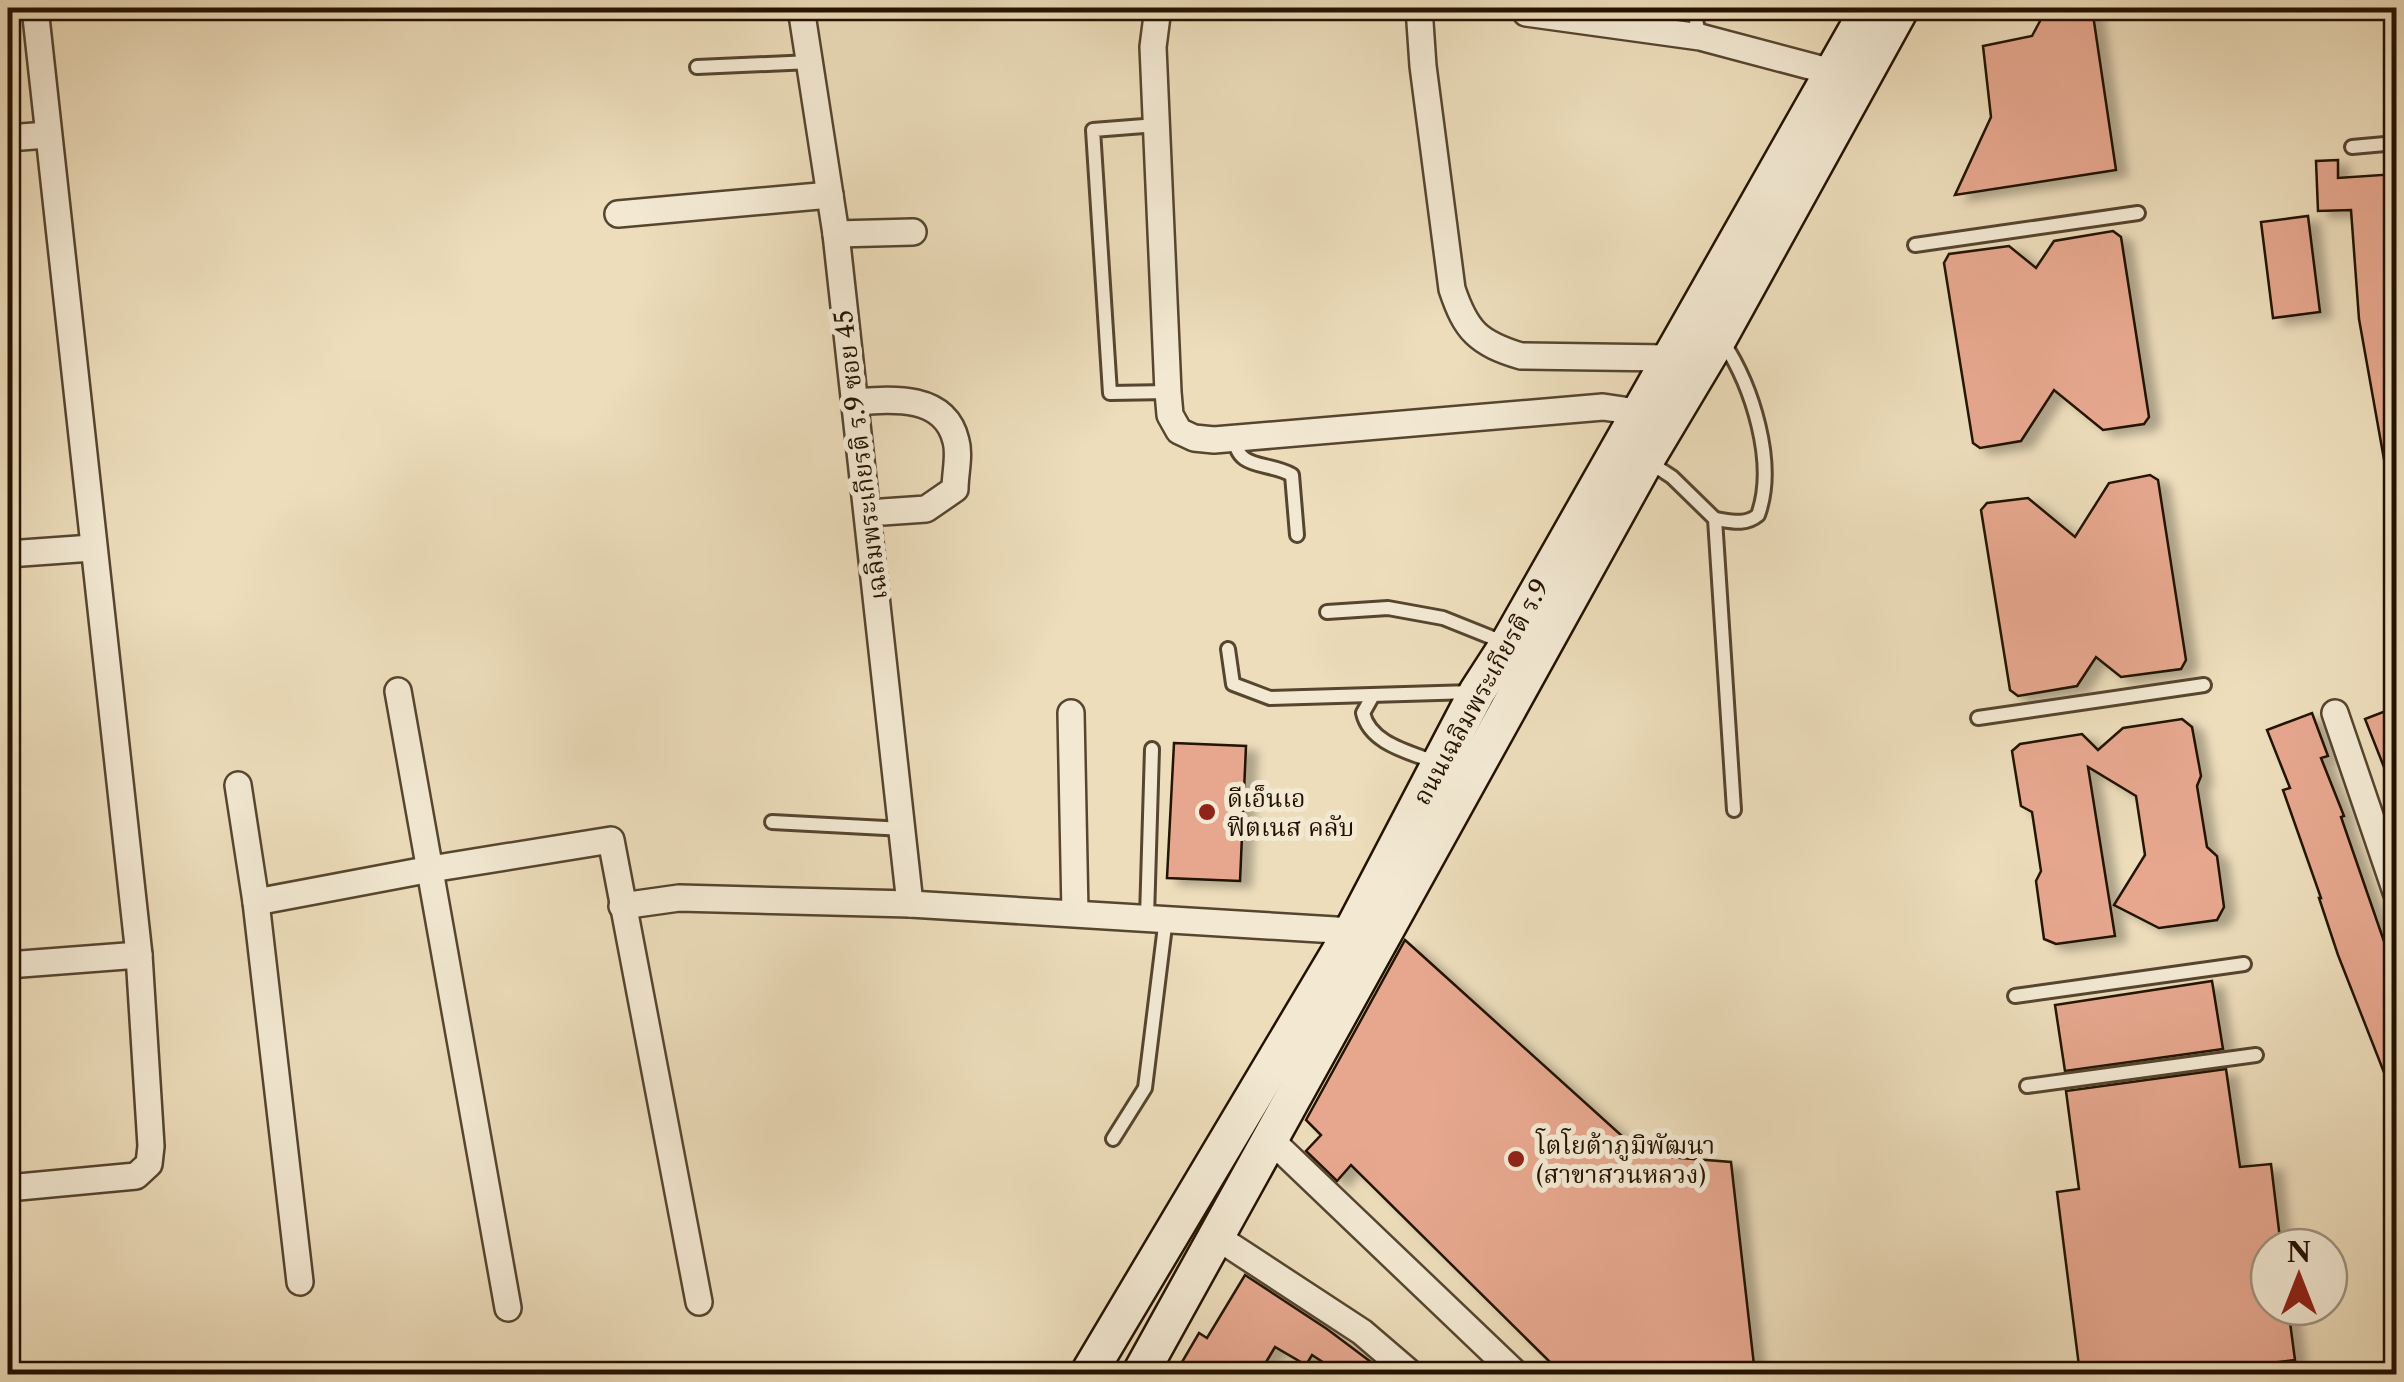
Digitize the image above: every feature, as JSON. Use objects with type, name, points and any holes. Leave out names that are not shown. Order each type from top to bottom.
[{"type":"main road","name":"ถนนเฉลิมพระเกียรติ ร.9","points":[[1088,1374],[1352,931],[1476,692],[1508,644],[1870,8]]},
{"type":"main road","name":"ถนนเฉลิมพระเกียรติ ร.9","points":[[1140,1374],[1901,8]]},
{"type":"street","points":[[8,1188],[136,1176],[149,1164],[151,1146],[139,955],[35,8]]},
{"type":"street","name":"เฉลิมพระเกียรติ ร.9 ซอย 45","points":[[801,8],[836,234],[910,904]]},
{"type":"street","points":[[1142,8],[1153,47]]},
{"type":"street","points":[[1158,8],[1153,47],[1168,392],[1170,415],[1178,431],[1214,440],[1604,407],[1637,412]]},
{"type":"street","points":[[1419,8],[1422,66],[1452,288],[1462,320],[1477,337],[1521,356],[1668,358]]},
{"type":"street","points":[[1526,13],[1700,37],[1832,72]]},
{"type":"street","points":[[8,138],[47,135]]},
{"type":"street","points":[[618,214],[830,194]]},
{"type":"street","points":[[836,234],[914,232]]},
{"type":"street","points":[[855,402],[900,398],[933,408],[946,420],[957,441],[955,489],[926,510],[868,513]]},
{"type":"street","points":[[8,554],[92,548]]},
{"type":"street","points":[[398,691],[508,1308]]},
{"type":"street","points":[[1070,713],[1074,913]]},
{"type":"street","points":[[2335,714],[2396,892]]},
{"type":"street","points":[[238,785],[256,902],[300,1282]]},
{"type":"street","points":[[256,902],[431,868],[612,840],[699,1302]]},
{"type":"street","points":[[622,906],[679,898],[910,904],[1352,931]]},
{"type":"street","points":[[8,965],[139,955]]},
{"type":"street","points":[[1271,1140],[1516,1374]]},
{"type":"street","points":[[1217,1237],[1362,1332],[1410,1374]]},
{"type":"lane","points":[[1693,8],[1700,37]]},
{"type":"lane","points":[[697,67],[811,62]]},
{"type":"lane","points":[[1156,124],[1092,130],[1110,393],[1168,392]]},
{"type":"lane","points":[[2352,147],[2396,144]]},
{"type":"lane","points":[[1914,245],[2138,213]]},
{"type":"lane","points":[[1646,460],[1672,477],[1715,519],[1740,522],[1758,516],[1763,466],[1756,416],[1738,364],[1720,336]]},
{"type":"lane","points":[[1235,436],[1235,450],[1242,458],[1280,468],[1292,476],[1297,535]]},
{"type":"lane","points":[[1715,519],[1734,810]]},
{"type":"lane","points":[[1327,612],[1388,608],[1443,618],[1508,644]]},
{"type":"lane","points":[[1228,648],[1233,684],[1270,698],[1476,692]]},
{"type":"lane","points":[[1978,718],[2204,685]]},
{"type":"lane","points":[[1372,697],[1363,713],[1366,728],[1378,738],[1439,764]]},
{"type":"lane","points":[[1113,1139],[1145,1088],[1156,918],[1152,749]]},
{"type":"lane","points":[[772,822],[904,829]]},
{"type":"lane","points":[[2015,996],[2244,964]]},
{"type":"lane","points":[[2028,1086],[2256,1055]]},
{"type":"building","points":[[2047,8],[2092,8],[2116,170],[1955,195],[1991,117],[1983,46],[2032,36]]},
{"type":"building","points":[[2338,160],[2338,178],[2396,174],[2396,214],[2389,214],[2396,278],[2396,464],[2385,465],[2359,319],[2351,210],[2318,211],[2316,161]]},
{"type":"building","points":[[2308,216],[2320,312],[2273,318],[2261,222]]},
{"type":"building","points":[[2113,231],[2121,237],[2149,417],[2144,424],[2103,430],[2054,390],[2021,441],[1980,448],[1973,443],[1944,263],[1949,254],[2009,246],[2036,268],[2054,241]]},
{"type":"building","points":[[2150,475],[2158,480],[2186,660],[2181,669],[2121,677],[2096,657],[2077,686],[2018,696],[2010,690],[1981,510],[1987,503],[2028,498],[2075,537],[2109,483]]},
{"type":"building","points":[[2396,707],[2396,795],[2395,795],[2365,719]]},
{"type":"building","points":[[2312,713],[2328,756],[2321,758],[2396,976],[2396,1103],[2338,955],[2283,790],[2290,788],[2267,730]]},
{"type":"building","points":[[2182,719],[2192,727],[2207,847],[2217,856],[2224,907],[2217,920],[2159,928],[2114,905],[2145,855],[2136,796],[2088,767],[2115,936],[2056,944],[2044,939],[2036,881],[2041,871],[2032,812],[2021,806],[2012,751],[2020,744],[2082,734],[2098,750],[2123,728]]},
{"type":"building","name":"ดีเอ็นเอ ฟิตเนส คลับ","points":[[1174,743],[1246,746],[1240,881],[1167,878]]},
{"type":"building","name":"โตโยต้าภูมิพัฒนา (สาขาสวนหลวง)","points":[[1405,940],[1643,1155],[1731,1162],[1755,1374],[1562,1374],[1351,1165],[1337,1181],[1306,1151],[1321,1135],[1306,1120]]},
{"type":"building","points":[[2212,981],[2223,1049],[2065,1071],[2055,1005]]},
{"type":"building","points":[[2226,1069],[2240,1167],[2271,1164],[2279,1227],[2249,1227],[2249,1327],[2291,1327],[2295,1360],[2181,1374],[2080,1374],[2057,1192],[2079,1189],[2066,1091]]},
{"type":"building","points":[[1245,1275],[1387,1374],[1341,1374],[1312,1355],[1306,1365],[1275,1347],[1259,1374],[1175,1374],[1199,1333],[1207,1338]]},
{"type":"place","name":"ดีเอ็นเอ ฟิตเนส คลับ","points":[[1207,812]]},
{"type":"place","name":"โตโยต้าภูมิพัฒนา (สาขาสวนหลวง)","points":[[1516,1159]]}]
